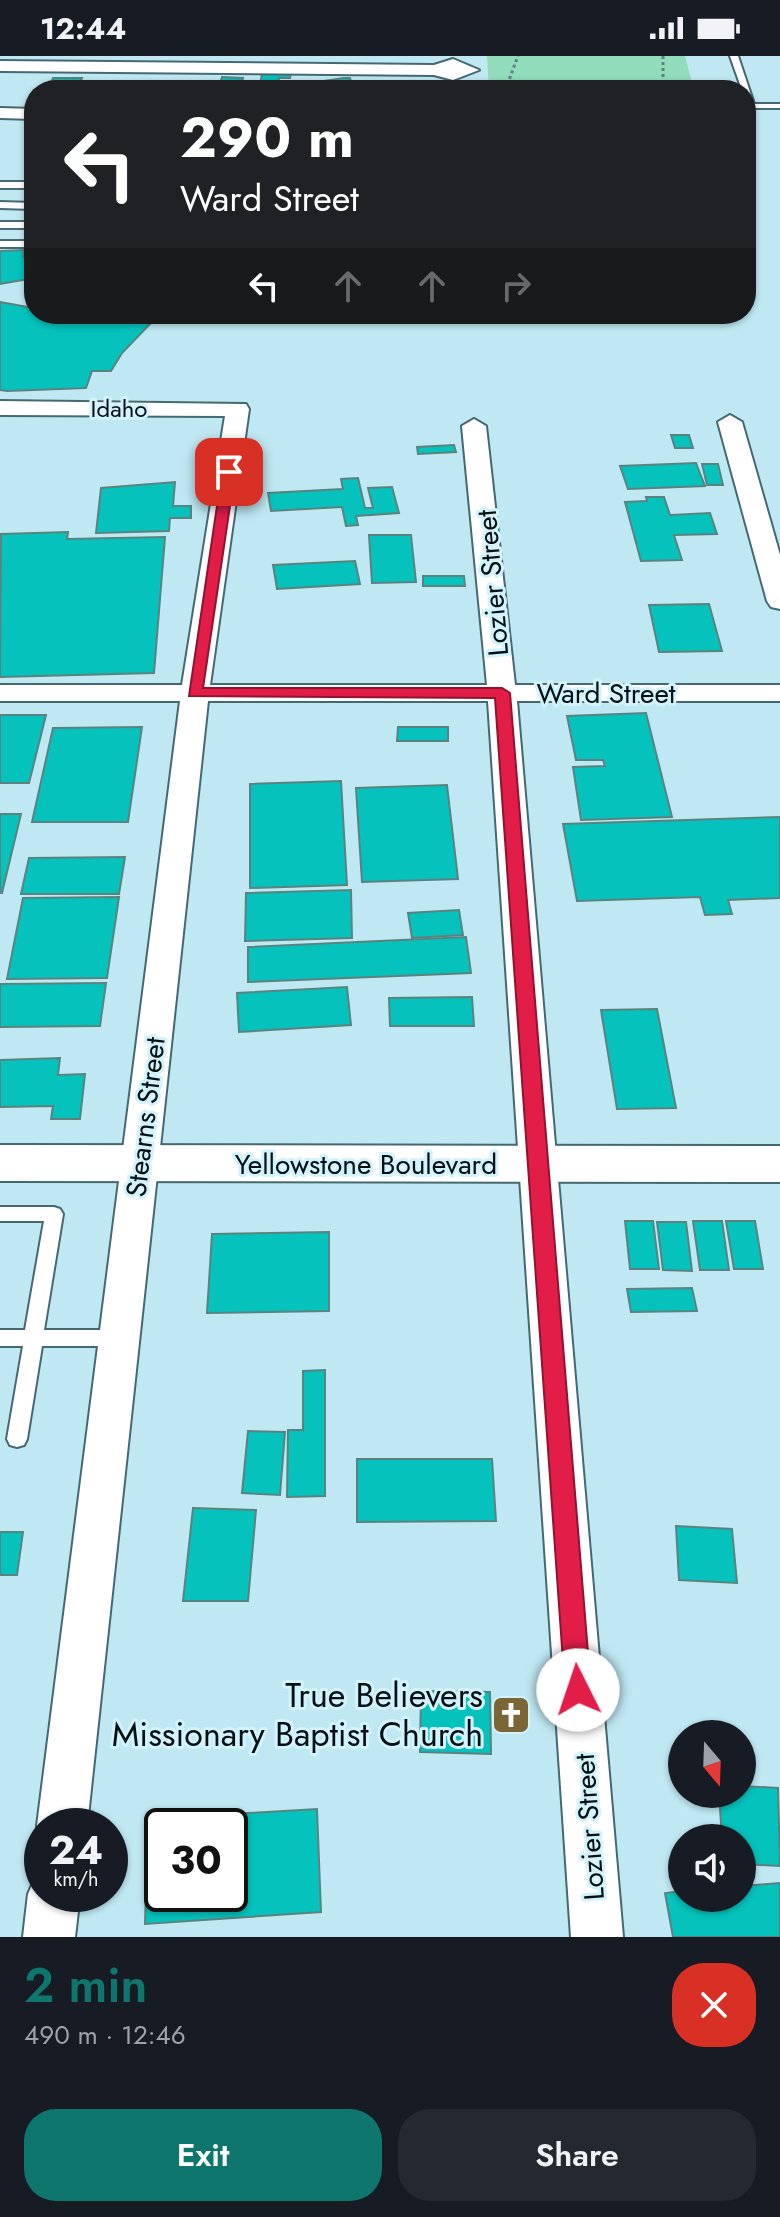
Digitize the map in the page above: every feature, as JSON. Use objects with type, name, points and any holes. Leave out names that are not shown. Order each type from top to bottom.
[{"type":"street","points":[[0,66],[435,70]]},
{"type":"street","points":[[0,113],[24,114]]},
{"type":"street","name":"Idaho","points":[[0,408],[238,409]]},
{"type":"street","name":"Stearns Street","points":[[64,1808],[195,693],[238,409]]},
{"type":"street","points":[[730,422],[780,601]]},
{"type":"street","name":"Lozier Street","points":[[474,426],[502,693],[597,1937]]},
{"type":"street","name":"Ward Street","points":[[0,693],[780,693]]},
{"type":"street","name":"Yellowstone Boulevard","points":[[0,1163],[780,1164]]},
{"type":"street","points":[[49,1937],[52,1912]]},
{"type":"lane","points":[[734,56],[742,80]]},
{"type":"lane","points":[[756,106],[780,106]]},
{"type":"lane","points":[[4,185],[0,205],[24,206]]},
{"type":"lane","points":[[0,225],[24,225]]},
{"type":"lane","points":[[0,244],[24,244]]},
{"type":"lane","points":[[0,1214],[54,1214],[17,1439]]},
{"type":"lane","points":[[0,1338],[119,1338]]},
{"type":"path","points":[[509,80],[518,56]]},
{"type":"path","points":[[663,56],[663,80]]},
{"type":"green space","points":[[487,56],[685,56],[691,80],[488,80]]},
{"type":"building","points":[[262,73],[291,73],[290,78],[261,80]]},
{"type":"building","points":[[222,77],[243,78],[242,80],[221,80]]},
{"type":"building","points":[[53,78],[82,78],[81,80]]},
{"type":"building","points":[[24,250],[24,280],[0,284],[0,251]]},
{"type":"building","points":[[0,302],[24,306],[24,324],[150,324],[122,353],[111,371],[92,371],[86,388],[0,390]]},
{"type":"building","points":[[671,435],[689,435],[693,448],[675,448]]},
{"type":"building","points":[[454,445],[456,452],[418,454],[417,447]]},
{"type":"building","points":[[696,463],[705,486],[628,489],[620,466]]},
{"type":"building","points":[[702,464],[718,464],[723,485],[707,485]]},
{"type":"building","points":[[358,478],[365,508],[373,508],[368,488],[392,487],[399,513],[356,516],[358,525],[346,526],[342,507],[271,511],[268,493],[343,489],[341,479]]},
{"type":"building","points":[[175,482],[173,506],[191,506],[191,518],[170,518],[169,531],[96,533],[101,488]]},
{"type":"building","points":[[646,497],[664,497],[670,515],[710,513],[717,534],[674,535],[682,560],[641,561],[625,502],[647,501]]},
{"type":"building","points":[[68,532],[67,539],[165,537],[154,673],[0,677],[1,534]]},
{"type":"building","points":[[369,535],[411,535],[416,582],[372,583]]},
{"type":"building","points":[[355,561],[360,584],[277,589],[273,565]]},
{"type":"building","points":[[423,576],[464,576],[465,586],[423,586]]},
{"type":"building","points":[[709,604],[722,651],[659,652],[649,605]]},
{"type":"building","points":[[646,713],[672,817],[581,820],[573,767],[605,766],[603,760],[576,760],[567,716]]},
{"type":"building","points":[[0,715],[46,715],[29,783],[0,783]]},
{"type":"building","points":[[142,727],[128,822],[32,822],[53,728]]},
{"type":"building","points":[[398,727],[448,727],[448,741],[397,741]]},
{"type":"building","points":[[341,781],[347,885],[250,888],[250,784]]},
{"type":"building","points":[[447,785],[458,879],[362,882],[356,788]]},
{"type":"building","points":[[0,814],[21,814],[2,893],[0,893]]},
{"type":"building","points":[[780,817],[780,898],[728,900],[732,914],[705,915],[700,897],[577,901],[563,824]]},
{"type":"building","points":[[125,857],[119,894],[21,894],[29,858]]},
{"type":"building","points":[[351,890],[352,938],[245,941],[246,893]]},
{"type":"building","points":[[119,897],[107,978],[7,979],[23,898]]},
{"type":"building","points":[[459,910],[463,935],[412,938],[408,913]]},
{"type":"building","points":[[466,937],[471,973],[248,982],[248,947]]},
{"type":"building","points":[[106,983],[100,1026],[0,1027],[0,984]]},
{"type":"building","points":[[347,987],[351,1025],[239,1032],[237,993]]},
{"type":"building","points":[[472,997],[474,1026],[390,1026],[389,998]]},
{"type":"building","points":[[657,1009],[676,1108],[617,1109],[601,1010]]},
{"type":"building","points":[[60,1058],[58,1075],[85,1074],[80,1119],[51,1119],[53,1106],[0,1107],[0,1060]]},
{"type":"building","points":[[625,1221],[653,1221],[659,1269],[630,1269]]},
{"type":"building","points":[[693,1221],[722,1221],[729,1270],[700,1270]]},
{"type":"building","points":[[726,1221],[755,1221],[763,1269],[734,1269]]},
{"type":"building","points":[[657,1222],[686,1222],[692,1271],[663,1270]]},
{"type":"building","points":[[329,1232],[329,1311],[207,1313],[212,1234]]},
{"type":"building","points":[[692,1288],[697,1311],[631,1312],[627,1289]]},
{"type":"building","points":[[325,1370],[325,1496],[287,1497],[288,1430],[303,1430],[303,1371]]},
{"type":"building","points":[[248,1431],[285,1432],[280,1495],[242,1493]]},
{"type":"building","points":[[357,1459],[492,1459],[496,1521],[357,1522]]},
{"type":"building","points":[[193,1508],[256,1510],[248,1601],[183,1601]]},
{"type":"building","points":[[676,1526],[732,1529],[737,1583],[679,1580]]},
{"type":"building","points":[[0,1532],[23,1532],[17,1575],[0,1575]]},
{"type":"building","points":[[421,1691],[490,1692],[491,1754],[420,1752]]},
{"type":"building","points":[[756,1787],[778,1788],[780,1866],[756,1865],[756,1824],[721,1824],[720,1808],[756,1808]]},
{"type":"building","points":[[317,1809],[321,1912],[145,1924],[145,1912],[248,1912],[248,1813]]},
{"type":"building","points":[[780,1883],[780,1937],[673,1937],[668,1912],[756,1912],[756,1885]]},
{"type":"place","name":"True Believers Missionary Baptist Church","points":[[511,1715]]},
{"type":"route","points":[[229,472],[195,693],[502,693],[578,1690]]}]
